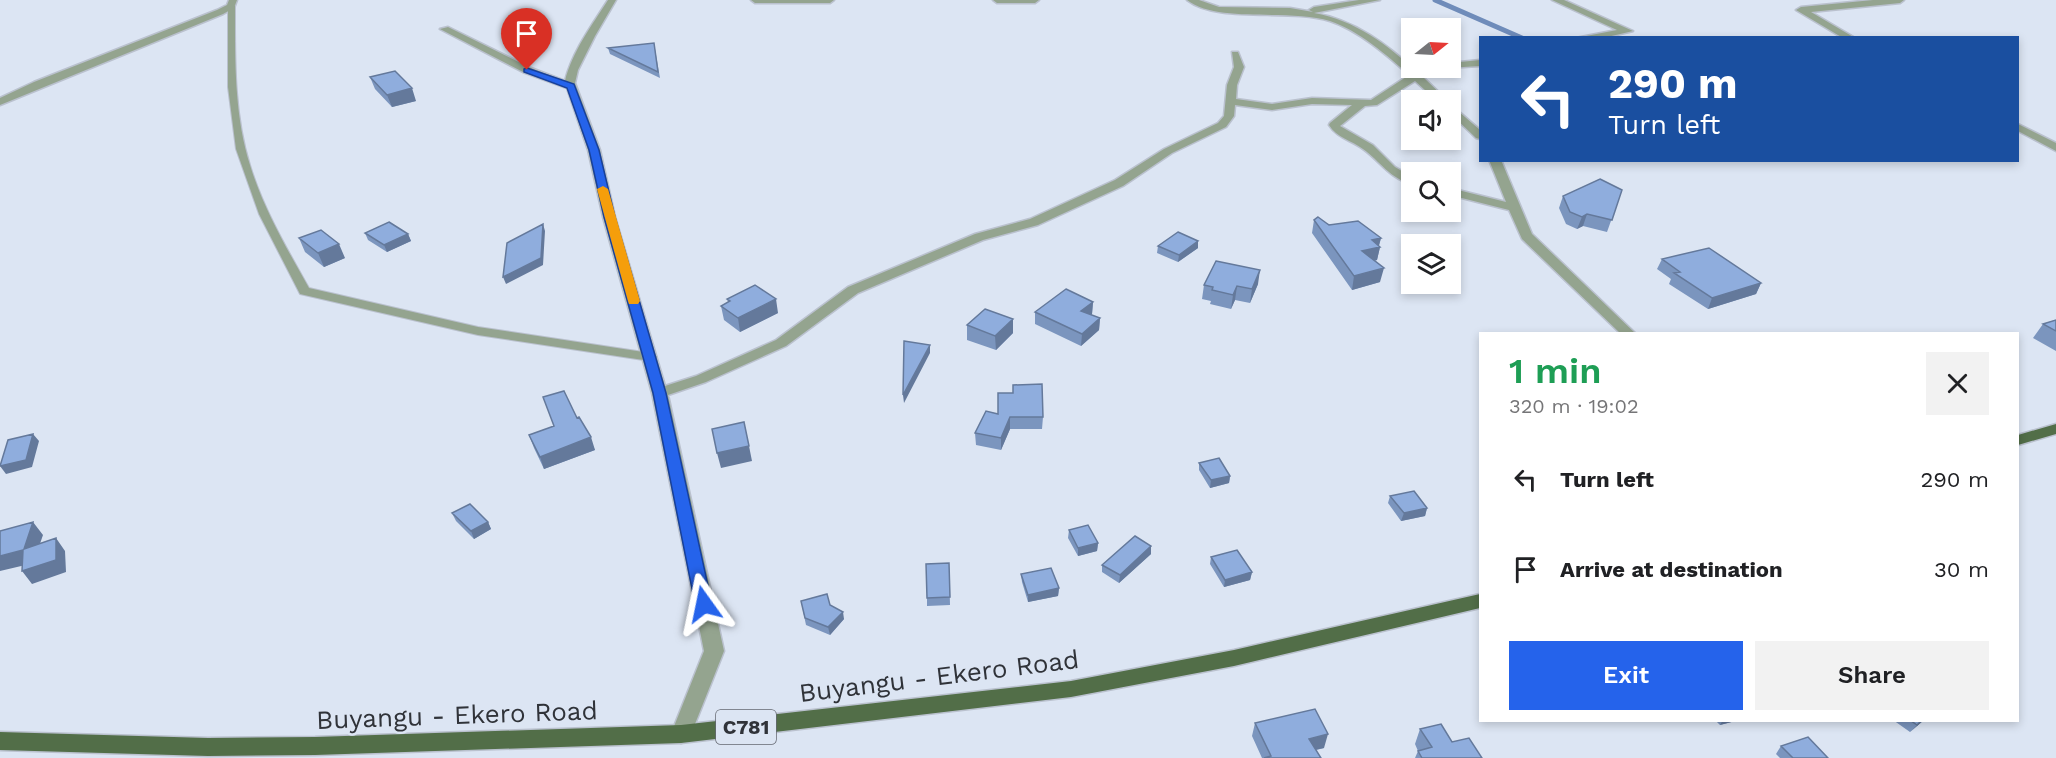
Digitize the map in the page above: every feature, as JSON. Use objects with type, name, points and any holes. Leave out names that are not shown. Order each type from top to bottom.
[{"type":"main road","points":[[2019,440],[2056,429]]},
{"type":"main road","name":"Buyangu - Ekero Road","points":[[0,741],[208,747],[681,735],[1071,689],[1234,658],[1479,601]]},
{"type":"street","points":[[612,0],[573,70],[571,86],[594,150],[609,217],[660,393],[714,651],[681,735]]},
{"type":"street","points":[[755,0],[830,0]]},
{"type":"street","points":[[997,0],[1035,0]]},
{"type":"street","points":[[1191,0],[1218,9],[1302,12],[1334,19],[1369,37],[1401,63]]},
{"type":"street","points":[[1302,12],[1376,0]]},
{"type":"street","points":[[1556,0],[1628,31],[1594,36]]},
{"type":"street","points":[[1847,36],[1801,10],[1900,0]]},
{"type":"street","points":[[0,102],[38,84],[220,12],[232,3]]},
{"type":"street","points":[[445,29],[527,70],[571,86]]},
{"type":"street","points":[[660,393],[701,379],[781,343],[838,298],[979,237],[1034,222],[1119,183],[1168,151],[1222,125],[1229,116],[1230,101],[1239,67],[1235,54]]},
{"type":"street","points":[[1461,65],[1479,63]]},
{"type":"street","points":[[1230,101],[1272,106],[1312,101],[1373,103],[1412,78]]},
{"type":"street","points":[[1417,78],[1431,90]]},
{"type":"street","points":[[1361,104],[1334,125],[1338,132],[1360,141],[1374,151],[1390,170],[1401,176]]},
{"type":"street","points":[[1461,117],[1479,135]]},
{"type":"street","points":[[2019,128],[2056,148]]},
{"type":"street","points":[[1496,162],[1526,236],[1627,332]]},
{"type":"street","points":[[1461,194],[1513,207]]},
{"type":"lane","points":[[232,3],[230,35],[237,121],[244,165],[278,243],[304,291],[478,331],[650,357]]},
{"type":"building","points":[[654,43],[658,72],[608,48]]},
{"type":"building","points":[[395,71],[412,88],[387,95],[370,77]]},
{"type":"building","points":[[1600,179],[1622,190],[1612,220],[1587,214],[1582,217],[1570,212],[1563,196]]},
{"type":"building","points":[[1318,217],[1329,225],[1358,221],[1381,238],[1372,240],[1380,247],[1362,251],[1384,268],[1354,276],[1314,220]]},
{"type":"building","points":[[389,222],[408,234],[384,245],[365,233]]},
{"type":"building","points":[[543,224],[541,258],[503,277],[507,243]]},
{"type":"building","points":[[321,230],[339,244],[318,253],[299,238]]},
{"type":"building","points":[[1178,232],[1198,241],[1179,255],[1158,246]]},
{"type":"building","points":[[1709,248],[1761,283],[1712,298],[1674,273],[1680,272],[1662,259]]},
{"type":"building","points":[[1216,261],[1260,270],[1252,289],[1237,286],[1233,295],[1212,290],[1213,287],[1204,285]]},
{"type":"building","points":[[755,285],[776,299],[738,318],[721,306],[730,301],[727,299]]},
{"type":"building","points":[[1066,289],[1093,302],[1081,311],[1100,318],[1082,334],[1035,312]]},
{"type":"building","points":[[985,309],[1013,319],[995,336],[967,325]]},
{"type":"building","points":[[2056,320],[2056,331],[2043,324]]},
{"type":"building","points":[[904,341],[930,345],[903,395]]},
{"type":"building","points":[[1042,384],[1043,417],[1010,417],[1001,438],[975,433],[986,411],[998,414],[998,393],[1013,393],[1013,385]]},
{"type":"building","points":[[564,391],[577,418],[579,417],[591,437],[540,457],[529,435],[554,426],[543,397]]},
{"type":"building","points":[[744,422],[749,446],[717,453],[712,429]]},
{"type":"building","points":[[33,434],[26,460],[0,466],[8,440]]},
{"type":"building","points":[[1219,458],[1230,476],[1211,480],[1199,463]]},
{"type":"building","points":[[1414,491],[1427,508],[1404,513],[1390,496]]},
{"type":"building","points":[[470,504],[488,522],[471,531],[452,513]]},
{"type":"building","points":[[33,522],[24,549],[56,538],[56,560],[22,571],[23,550],[0,556],[0,531]]},
{"type":"building","points":[[1088,525],[1098,543],[1078,548],[1069,530]]},
{"type":"building","points":[[1135,536],[1151,546],[1120,575],[1102,565]]},
{"type":"building","points":[[1237,550],[1252,572],[1225,580],[1211,557]]},
{"type":"building","points":[[949,563],[950,597],[927,598],[926,564]]},
{"type":"building","points":[[1051,568],[1059,588],[1028,595],[1021,574]]},
{"type":"building","points":[[827,594],[830,605],[843,612],[828,627],[805,618],[801,601]]},
{"type":"building","points":[[1315,709],[1328,734],[1309,739],[1321,758],[1264,758],[1271,756],[1255,723]]},
{"type":"building","points":[[1441,724],[1452,742],[1469,738],[1482,758],[1422,758],[1418,751],[1432,747],[1420,729]]},
{"type":"building","points":[[1808,737],[1828,758],[1793,758],[1781,746]]},
{"type":"waterway","points":[[1435,0],[1517,36]]},
{"type":"slow traffic","points":[[603,189],[634,301]]},
{"type":"route","points":[[527,70],[571,86],[594,150],[609,217],[660,393],[704,604]]}]
